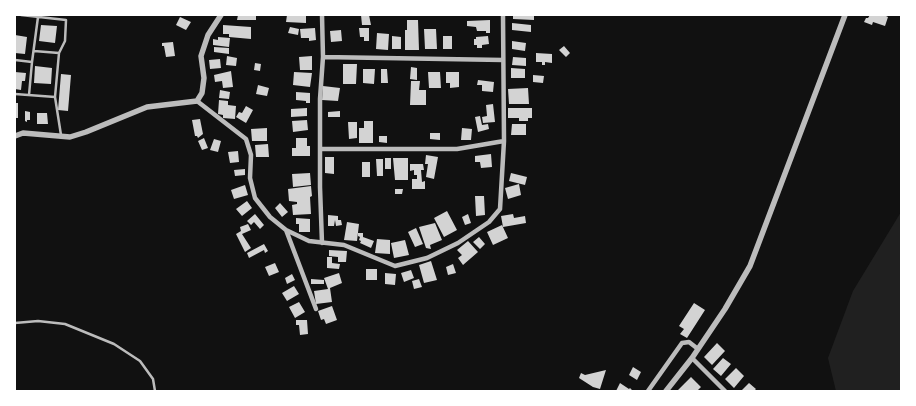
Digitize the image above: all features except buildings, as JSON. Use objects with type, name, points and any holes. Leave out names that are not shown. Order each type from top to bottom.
[{"type":"street","points":[[198,101],[202,93],[204,78],[202,56],[208,35],[222,15]]},
{"type":"street","points":[[322,15],[323,57],[320,99],[322,243]]},
{"type":"street","points":[[15,136],[23,133],[70,137],[147,107],[198,101],[246,139],[251,155],[250,178],[255,198],[270,217],[286,230],[309,242],[344,246],[395,266],[427,258],[458,243],[488,222],[500,208],[504,141],[503,15]]},
{"type":"street","points":[[666,391],[692,358],[725,309],[750,266],[845,15]]},
{"type":"street","points":[[323,57],[502,60]]},
{"type":"street","points":[[320,149],[457,149],[504,141]]},
{"type":"street","points":[[286,230],[316,309]]},
{"type":"street","points":[[648,391],[682,343],[689,342],[698,349]]},
{"type":"street","points":[[692,358],[725,391]]},
{"type":"lane","points":[[21,15],[66,20],[64,41],[59,53],[55,97],[61,136]]},
{"type":"lane","points":[[29,95],[38,17]]},
{"type":"lane","points":[[34,51],[59,53]]},
{"type":"lane","points":[[15,60],[32,62]]},
{"type":"lane","points":[[15,94],[55,97]]},
{"type":"lane","points":[[15,323],[38,321],[65,324],[114,344],[140,361],[153,379],[155,391]]},
{"type":"shaded area","points":[[901,212],[901,391],[836,391],[828,358],[853,291]]}]
